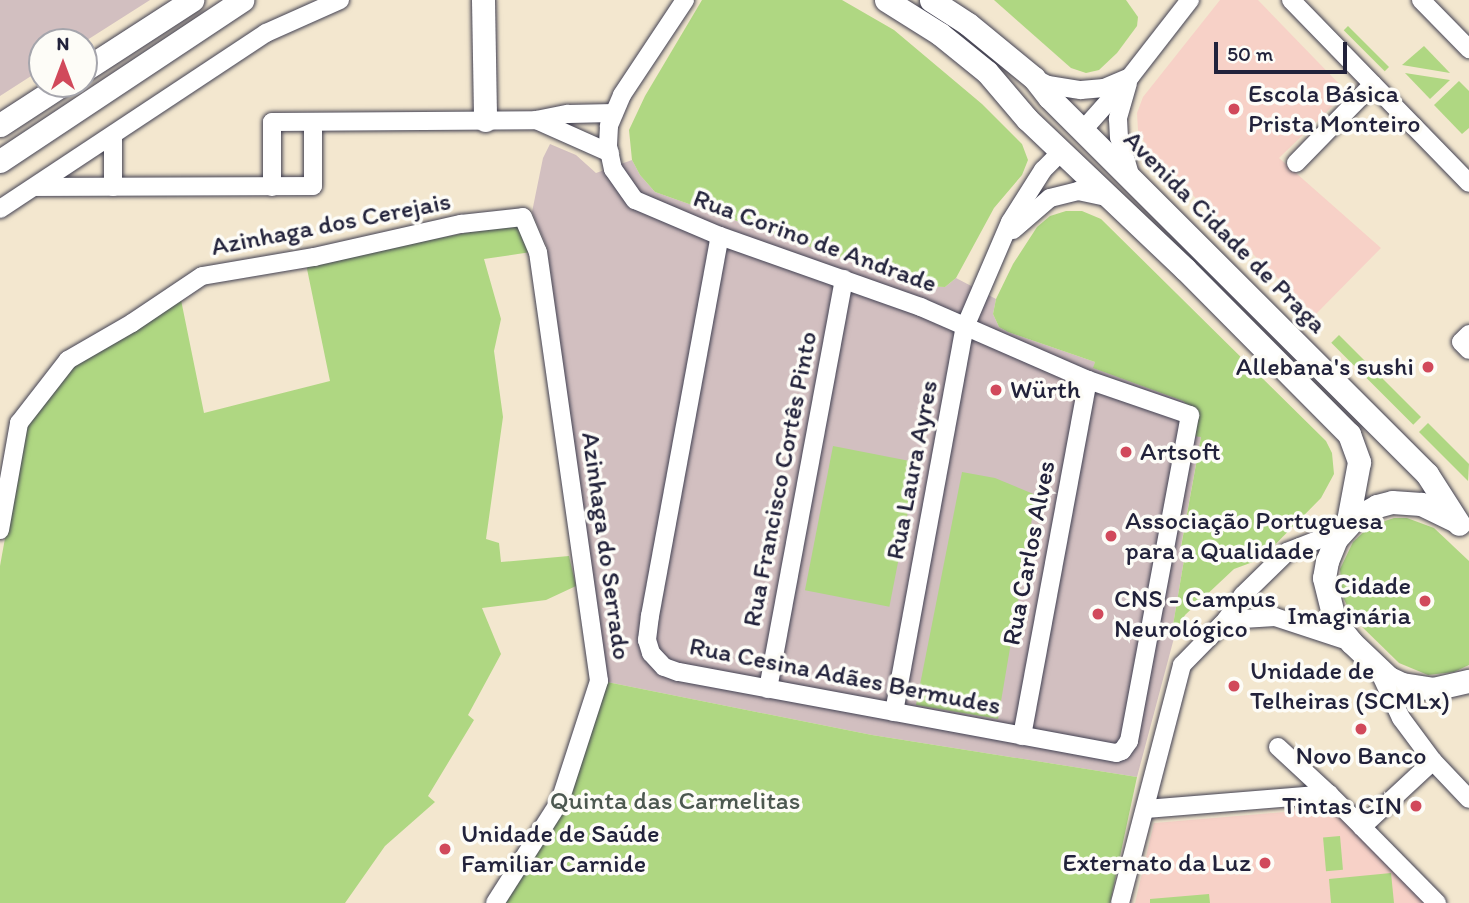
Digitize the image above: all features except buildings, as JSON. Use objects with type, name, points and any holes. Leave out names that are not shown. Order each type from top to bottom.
[{"type":"main road","points":[[98,61],[192,0]]},
{"type":"main road","points":[[0,161],[242,0]]},
{"type":"main road","points":[[483,0],[485,120]]},
{"type":"main road","name":"Avenida Cidade de Praga","points":[[886,0],[940,34],[987,72],[1027,119],[1121,206],[1349,434],[1359,462],[1345,528],[1330,550],[1324,578],[1335,622],[1378,669],[1402,684],[1418,688],[1446,688],[1469,681]]},
{"type":"main road","name":"Avenida Cidade de Praga","points":[[931,0],[968,24],[1034,78],[1081,122],[1131,177],[1427,474],[1464,529]]},
{"type":"main road","points":[[987,72],[1039,108],[1081,122],[1062,151]]},
{"type":"main road","points":[[0,125],[41,98]]},
{"type":"main road","points":[[1345,528],[1365,511],[1392,502],[1434,508],[1464,529]]},
{"type":"street","points":[[0,209],[266,33],[340,0]]},
{"type":"street","name":"Rua Corino de Andrade","points":[[685,0],[622,95],[609,126],[610,153],[623,187],[635,200],[720,236],[921,307],[1088,380],[1189,415],[1129,741],[1122,751]]},
{"type":"street","points":[[1081,122],[1130,77],[1190,0]]},
{"type":"street","points":[[1291,0],[1467,177]]},
{"type":"street","points":[[1421,0],[1467,44]]},
{"type":"street","points":[[1034,78],[1048,85],[1081,90],[1104,88],[1130,77]]},
{"type":"street","points":[[1130,77],[1118,119],[1119,137],[1131,177]]},
{"type":"street","points":[[1296,163],[1373,84]]},
{"type":"street","points":[[272,187],[272,122],[536,120],[561,114],[614,113]]},
{"type":"street","points":[[536,120],[610,153]]},
{"type":"street","points":[[35,187],[313,186],[313,122]]},
{"type":"street","points":[[113,136],[113,187]]},
{"type":"street","name":"Rua Laura Ayres","points":[[894,712],[965,327],[1000,243],[1024,198],[1043,170],[1062,151]]},
{"type":"street","name":"Rua Laura Ayres","points":[[1000,243],[1033,210],[1050,198],[1066,192],[1100,194],[1121,206]]},
{"type":"street","name":"Azinhaga dos Cerejais","points":[[0,530],[19,423],[60,370],[68,360],[132,323],[202,276],[314,257],[461,224],[523,218]]},
{"type":"street","name":"Azinhaga do Serrado","points":[[495,903],[560,801],[599,681],[538,252],[523,218]]},
{"type":"street","name":"Rua Cesina Adães Bermudes","points":[[720,236],[647,640],[652,653],[664,667],[1022,736],[1116,753],[1122,751]]},
{"type":"street","name":"Rua Francisco Cortês Pinto","points":[[768,688],[844,279]]},
{"type":"street","points":[[1469,334],[1461,342],[1469,350]]},
{"type":"street","name":"Rua Carlos Alves","points":[[1022,736],[1088,380]]},
{"type":"street","points":[[1120,903],[1182,665],[1226,620],[1243,595],[1287,552],[1345,528]]},
{"type":"street","points":[[1226,620],[1276,617],[1351,642]]},
{"type":"street","points":[[1378,669],[1401,718],[1433,761],[1469,799]]},
{"type":"street","points":[[1278,747],[1329,794],[1437,903]]},
{"type":"street","points":[[1362,827],[1433,761]]},
{"type":"street","points":[[1146,809],[1329,794]]},
{"type":"shaded area","points":[[0,0],[150,0],[98,33],[98,28],[28,28],[28,78],[0,96]]},
{"type":"shaded area","name":"Escola Básica Prista Monteiro","points":[[1220,0],[1258,0],[1347,92],[1279,158],[1381,248],[1315,315],[1150,153],[1138,130],[1137,113],[1143,97]]},
{"type":"shaded area","points":[[550,144],[576,155],[596,173],[632,160],[640,175],[655,192],[921,286],[945,287],[956,278],[996,299],[993,314],[999,327],[1008,332],[1095,362],[1094,368],[1183,401],[1190,407],[1201,437],[1181,546],[1186,548],[1171,637],[1174,638],[1137,777],[872,735],[607,682],[547,247],[532,212],[543,158]]},
{"type":"shaded area","name":"Externato da Luz","points":[[1331,808],[1426,903],[1135,903],[1154,823]]},
{"type":"green space","points":[[702,0],[842,0],[894,30],[982,104],[1022,144],[1028,160],[1022,175],[994,208],[956,278],[945,287],[921,286],[655,192],[640,175],[632,160],[629,130],[645,96]]},
{"type":"green space","points":[[994,0],[1126,0],[1138,17],[1137,26],[1117,53],[1099,70],[1086,73],[1071,68]]},
{"type":"green space","points":[[1348,26],[1389,67],[1385,71],[1344,30]]},
{"type":"green space","points":[[1424,46],[1450,73],[1402,65]]},
{"type":"green space","points":[[1405,73],[1450,80],[1430,99]]},
{"type":"green space","points":[[1459,81],[1469,91],[1469,128],[1462,134],[1434,105]]},
{"type":"green space","points":[[1066,211],[1082,211],[1101,219],[1326,441],[1332,453],[1334,474],[1321,498],[1261,559],[1234,569],[1185,615],[1174,638],[1171,637],[1186,548],[1181,547],[1201,437],[1193,436],[1190,407],[1183,401],[1093,368],[1095,362],[1008,332],[999,327],[993,314],[996,299],[1013,264],[1037,227],[1050,216]]},
{"type":"green space","points":[[511,224],[522,228],[531,252],[484,259],[501,319],[494,351],[503,417],[486,539],[499,543],[501,562],[569,556],[576,586],[546,600],[482,608],[501,654],[468,715],[474,720],[428,796],[435,802],[385,846],[345,903],[0,903],[0,566],[25,427],[72,366],[180,295],[204,413],[330,381],[306,264]]},
{"type":"green space","points":[[1339,335],[1421,417],[1413,425],[1331,343]]},
{"type":"green space","points":[[1428,423],[1469,464],[1468,481],[1419,432]]},
{"type":"green space","points":[[833,446],[917,462],[889,607],[805,590]]},
{"type":"green space","points":[[962,472],[995,478],[1036,495],[998,719],[916,705]]},
{"type":"green space","points":[[1394,518],[1407,518],[1434,528],[1469,561],[1469,665],[1454,672],[1428,675],[1399,663],[1353,618],[1342,595],[1340,569],[1353,542],[1370,526]]},
{"type":"green space","name":"Quinta das Carmelitas","points":[[607,682],[872,735],[1137,777],[1110,903],[502,903]]},
{"type":"green space","points":[[1340,836],[1343,870],[1326,871],[1323,837]]},
{"type":"green space","points":[[1391,873],[1394,903],[1331,903],[1329,879]]},
{"type":"green space","points":[[1209,894],[1210,903],[1150,903],[1150,899]]},
{"type":"place","name":"Escola Básica Prista Monteiro","points":[[1234,109]]},
{"type":"place","name":"Allebana's sushi","points":[[1428,367]]},
{"type":"place","name":"Würth","points":[[996,390]]},
{"type":"place","name":"Artsoft","points":[[1126,452]]},
{"type":"place","name":"Associação Portuguesa para a Qualidade","points":[[1111,536]]},
{"type":"place","name":"Cidade Imaginária","points":[[1425,601]]},
{"type":"place","name":"CNS - Campus Neurológico","points":[[1098,614]]},
{"type":"place","name":"Unidade de Telheiras (SCMLx)","points":[[1234,686]]},
{"type":"place","name":"Novo Banco","points":[[1361,729]]},
{"type":"place","name":"Tintas CIN","points":[[1416,806]]},
{"type":"place","name":"Unidade de Saúde Familiar Carnide","points":[[445,849]]},
{"type":"place","name":"Externato da Luz","points":[[1265,863]]}]
